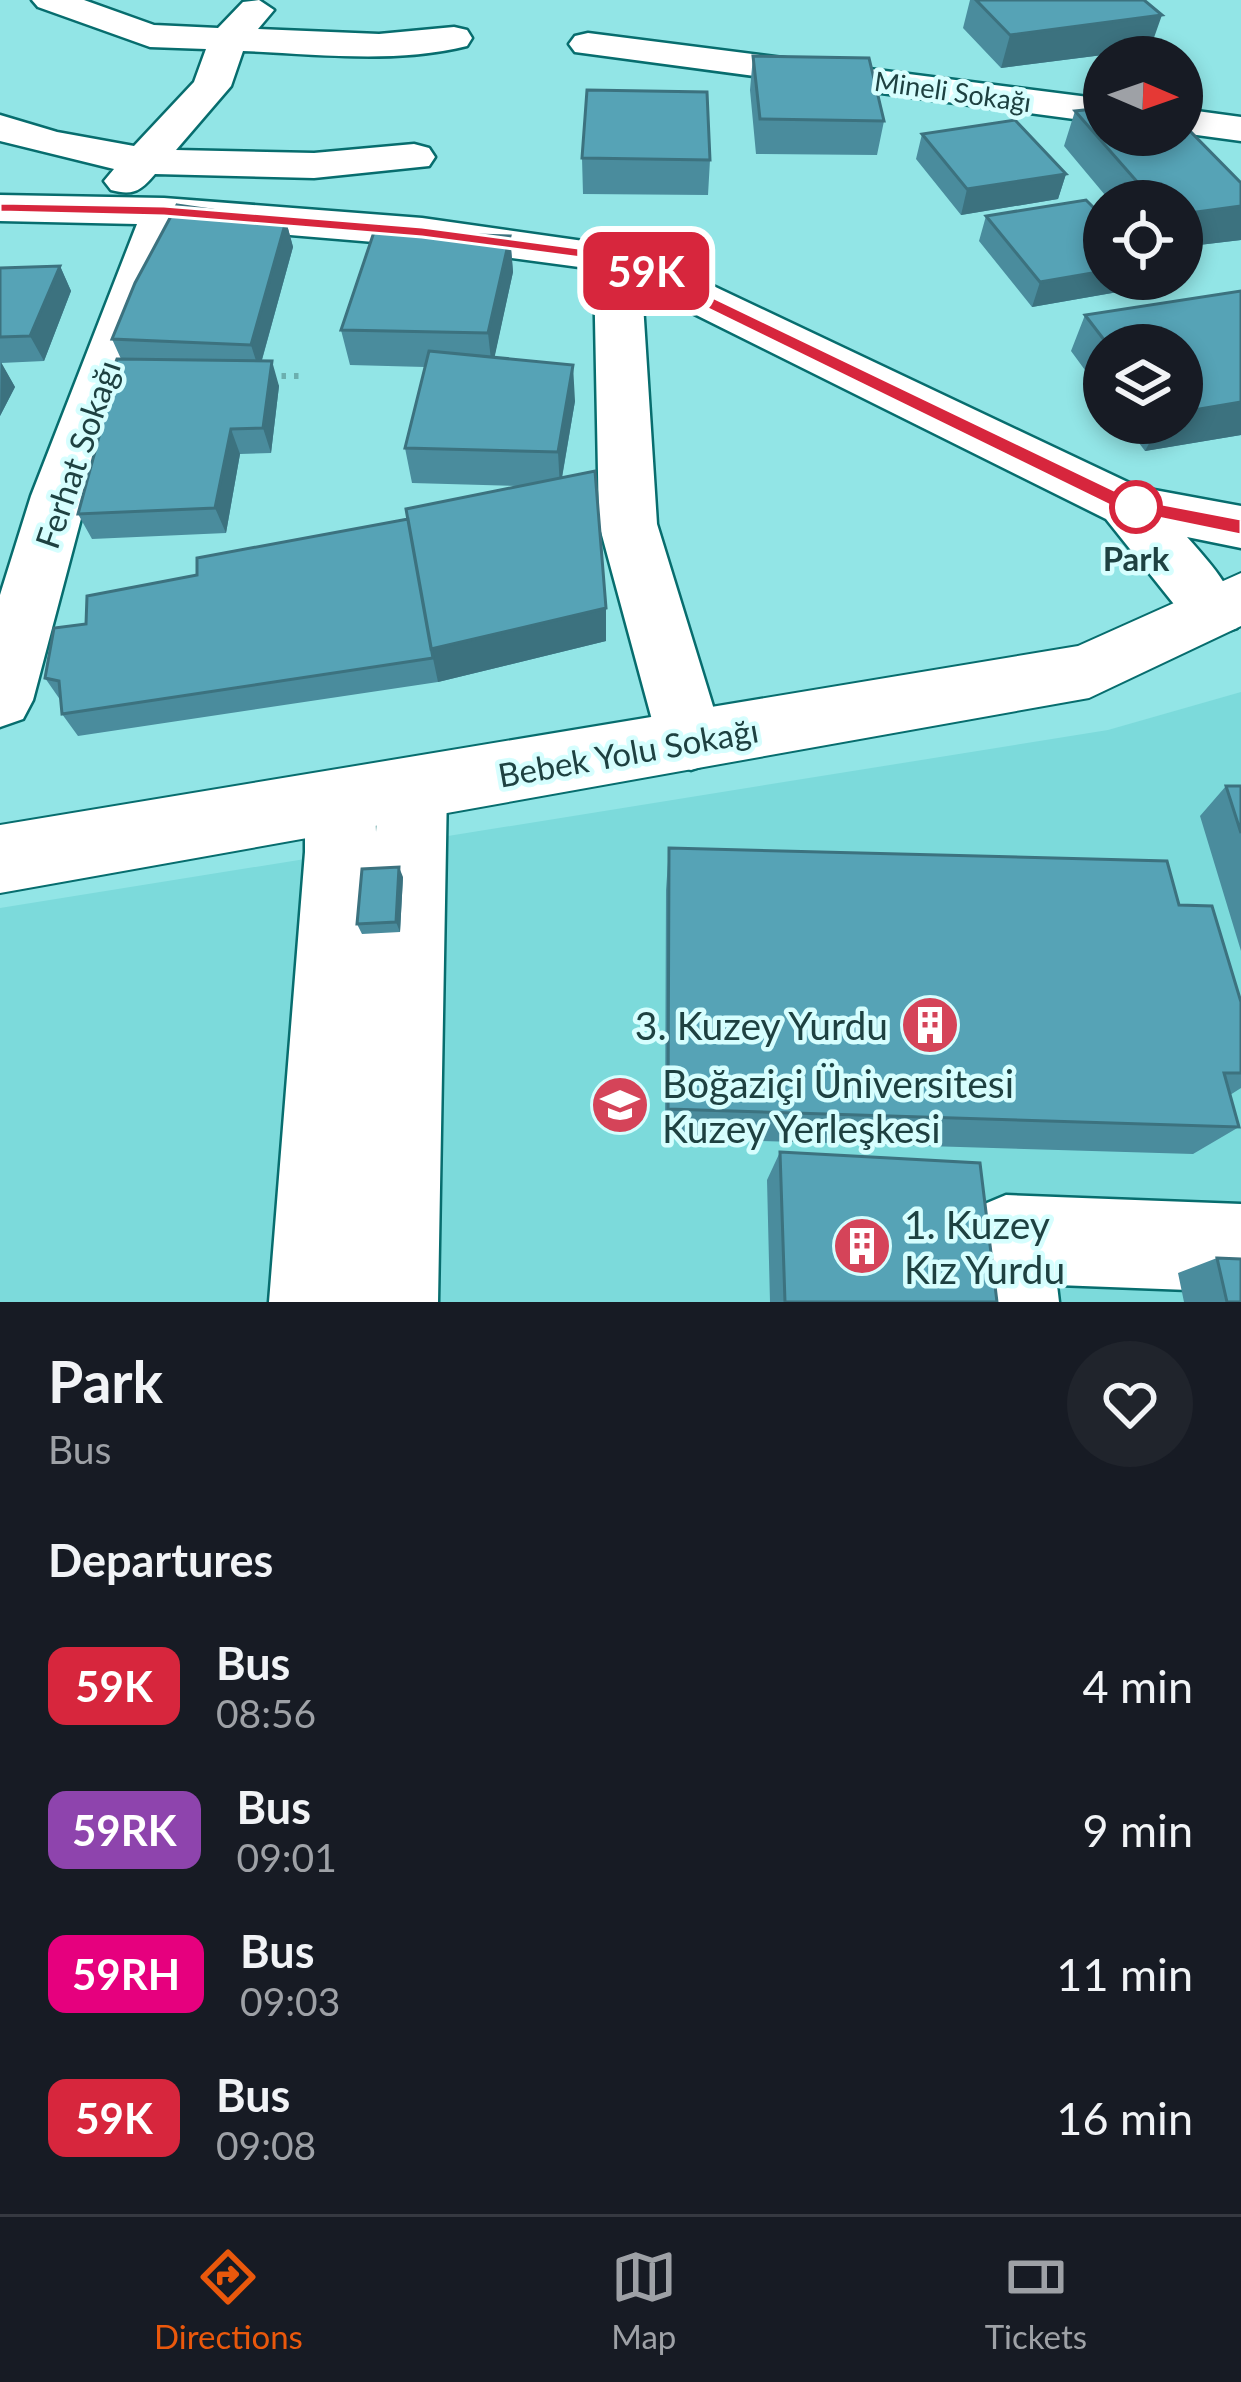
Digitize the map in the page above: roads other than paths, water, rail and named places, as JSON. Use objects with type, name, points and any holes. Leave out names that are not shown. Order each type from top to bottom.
[{"type":"main road","name":"Bebek Yolu Sokağı","points":[[0,859],[1089,671],[1228,604]]},
{"type":"street","points":[[50,0],[150,36],[379,45],[454,38]]},
{"type":"street","points":[[102,208],[212,86],[229,38],[266,0]]},
{"type":"street","name":"Mineli Sokağı","points":[[588,44],[1083,108]]},
{"type":"street","points":[[1203,124],[1241,129]]},
{"type":"street","points":[[0,127],[49,147],[147,158],[322,168],[415,157]]},
{"type":"street","points":[[0,208],[164,211],[422,232],[616,258],[1126,505],[1241,527]]},
{"type":"street","name":"Ferhat Sokağı","points":[[0,700],[59,496],[164,211]]},
{"type":"street","points":[[616,258],[628,524],[691,742]]},
{"type":"street","points":[[1126,505],[1228,604]]},
{"type":"street","points":[[314,1302],[340,876],[376,794]]},
{"type":"street","points":[[376,794],[393,1302]]},
{"type":"street","points":[[1014,1302],[1006,1239],[1241,1248]]},
{"type":"place","name":"Park","points":[[1136,507]]},
{"type":"place","name":"3. Kuzey Yurdu","points":[[930,1025]]},
{"type":"place","name":"Boğaziçi Üniversitesi Kuzey Yerleşkesi","points":[[620,1105]]},
{"type":"place","name":"1. Kuzey Kız Yurdu","points":[[862,1246]]}]
